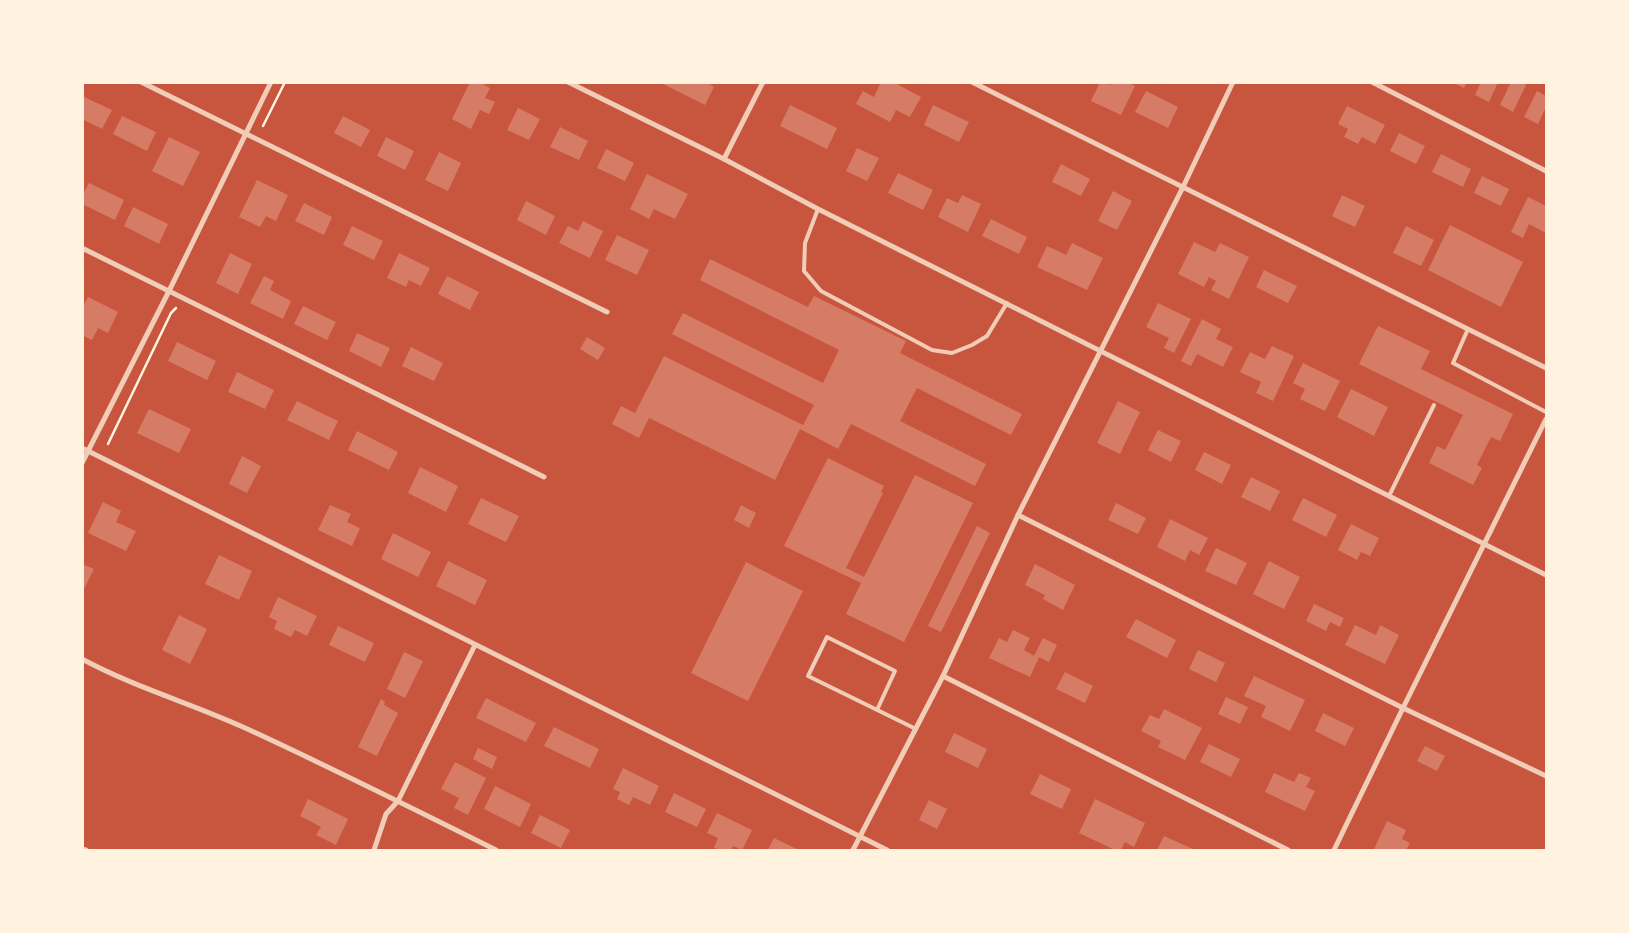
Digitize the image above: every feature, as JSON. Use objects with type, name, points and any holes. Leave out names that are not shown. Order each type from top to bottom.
[{"type":"street","points":[[141,82],[607,312]]},
{"type":"street","points":[[82,463],[169,291],[271,82]]},
{"type":"street","points":[[568,82],[724,159],[818,209],[1485,546],[1546,575]]},
{"type":"street","points":[[724,159],[763,82]]},
{"type":"street","points":[[972,82],[1546,368]]},
{"type":"street","points":[[853,850],[943,676],[1018,514],[1183,186],[1233,82]]},
{"type":"street","points":[[1372,82],[1546,171]]},
{"type":"street","points":[[82,248],[544,477]]},
{"type":"street","points":[[1334,850],[1546,419]]},
{"type":"street","points":[[82,448],[887,850]]},
{"type":"street","points":[[1018,514],[1403,708],[1546,776]]},
{"type":"street","points":[[374,850],[386,814],[398,801],[475,645]]},
{"type":"street","points":[[82,659],[106,671],[242,727],[496,850]]},
{"type":"street","points":[[943,676],[1288,850]]},
{"type":"lane","points":[[818,209],[805,243],[804,271],[821,291],[932,350],[952,353],[972,345],[986,336],[1007,303]]},
{"type":"lane","points":[[1468,329],[1453,362],[1546,412]]},
{"type":"lane","points":[[1389,496],[1434,405]]},
{"type":"lane","points":[[877,710],[895,671],[827,637],[808,676],[877,710],[916,729]]},
{"type":"path","points":[[264,126],[285,82]]},
{"type":"path","points":[[108,444],[176,308]]},
{"type":"building","points":[[470,82],[479,82],[490,88],[485,98],[495,102],[489,114],[480,110],[471,129],[452,119]]},
{"type":"building","points":[[664,82],[706,82],[714,87],[705,105],[663,84]]},
{"type":"building","points":[[881,82],[893,82],[921,97],[910,117],[896,110],[890,122],[856,104],[863,91],[874,97]]},
{"type":"building","points":[[1100,82],[1111,85],[1112,82],[1127,82],[1135,86],[1121,115],[1091,101]]},
{"type":"building","points":[[1452,82],[1467,82],[1464,88]]},
{"type":"building","points":[[1481,82],[1498,82],[1489,102],[1475,95]]},
{"type":"building","points":[[1511,82],[1521,82],[1526,85],[1513,112],[1500,105]]},
{"type":"building","points":[[1146,91],[1178,107],[1168,128],[1135,112]]},
{"type":"building","points":[[1537,91],[1546,96],[1546,107],[1538,124],[1524,117]]},
{"type":"building","points":[[82,96],[112,110],[102,129],[82,119]]},
{"type":"building","points":[[790,105],[837,128],[827,149],[780,126]]},
{"type":"building","points":[[933,105],[969,122],[959,142],[924,125]]},
{"type":"building","points":[[1347,106],[1385,125],[1375,144],[1362,137],[1358,144],[1344,137],[1348,129],[1338,124]]},
{"type":"building","points":[[518,108],[540,119],[529,140],[507,130]]},
{"type":"building","points":[[122,116],[156,132],[147,151],[113,134]]},
{"type":"building","points":[[343,116],[370,130],[361,147],[334,133]]},
{"type":"building","points":[[560,127],[588,141],[579,160],[550,147]]},
{"type":"building","points":[[1399,133],[1425,146],[1416,164],[1390,151]]},
{"type":"building","points":[[169,137],[200,152],[183,186],[152,171]]},
{"type":"building","points":[[386,137],[414,151],[405,170],[377,156]]},
{"type":"building","points":[[857,148],[879,158],[867,181],[846,171]]},
{"type":"building","points":[[606,149],[634,163],[625,181],[597,168]]},
{"type":"building","points":[[439,152],[461,163],[448,191],[425,180]]},
{"type":"building","points":[[1441,154],[1471,169],[1463,187],[1432,172]]},
{"type":"building","points":[[1061,164],[1090,179],[1081,196],[1052,182]]},
{"type":"building","points":[[898,173],[933,190],[923,210],[888,193]]},
{"type":"building","points":[[647,174],[688,194],[675,219],[654,209],[649,219],[630,209]]},
{"type":"building","points":[[1482,176],[1509,189],[1501,206],[1474,193]]},
{"type":"building","points":[[257,180],[288,195],[276,221],[266,216],[260,227],[239,217]]},
{"type":"building","points":[[89,183],[124,200],[115,220],[82,204],[82,196]]},
{"type":"building","points":[[1113,191],[1132,201],[1117,230],[1098,221]]},
{"type":"building","points":[[962,195],[981,204],[968,232],[938,217],[947,198],[958,203]]},
{"type":"building","points":[[1342,195],[1365,206],[1355,227],[1332,216]]},
{"type":"building","points":[[1528,197],[1546,206],[1546,233],[1529,224],[1523,238],[1511,232]]},
{"type":"building","points":[[526,201],[555,216],[546,235],[517,220]]},
{"type":"building","points":[[304,203],[332,217],[324,235],[295,221]]},
{"type":"building","points":[[133,207],[168,224],[159,244],[124,226]]},
{"type":"building","points":[[991,219],[1027,237],[1019,254],[982,236]]},
{"type":"building","points":[[583,221],[603,231],[590,258],[559,243],[568,226],[578,231]]},
{"type":"building","points":[[1450,225],[1523,262],[1501,307],[1428,270]]},
{"type":"building","points":[[352,226],[383,241],[374,260],[343,245]]},
{"type":"building","points":[[1406,226],[1434,240],[1421,266],[1393,253]]},
{"type":"building","points":[[617,235],[649,250],[637,275],[605,260]]},
{"type":"building","points":[[1194,242],[1215,252],[1220,243],[1249,257],[1229,299],[1211,290],[1216,281],[1209,277],[1204,287],[1178,274]]},
{"type":"building","points":[[1072,243],[1103,258],[1087,290],[1037,267],[1047,246],[1066,255]]},
{"type":"building","points":[[230,253],[252,264],[238,294],[216,283]]},
{"type":"building","points":[[399,253],[430,268],[421,286],[409,280],[406,287],[387,278]]},
{"type":"building","points":[[710,259],[808,307],[814,296],[906,341],[900,353],[1022,414],[1011,435],[917,388],[900,421],[986,464],[975,486],[851,424],[838,449],[800,429],[775,480],[649,418],[639,438],[612,424],[621,406],[635,413],[664,356],[803,425],[814,405],[672,334],[683,313],[823,383],[839,350],[700,280]]},
{"type":"building","points":[[1264,270],[1297,286],[1288,303],[1256,287]]},
{"type":"building","points":[[264,276],[274,281],[270,290],[291,301],[283,319],[250,303]]},
{"type":"building","points":[[447,276],[479,292],[470,310],[438,294]]},
{"type":"building","points":[[88,297],[118,312],[108,333],[98,328],[92,340],[82,335],[82,308]]},
{"type":"building","points":[[1158,303],[1191,319],[1174,353],[1164,348],[1169,338],[1146,327]]},
{"type":"building","points":[[303,306],[336,322],[327,340],[294,324]]},
{"type":"building","points":[[1202,319],[1221,329],[1216,339],[1233,347],[1223,367],[1197,354],[1191,366],[1181,361]]},
{"type":"building","points":[[1378,326],[1430,351],[1421,369],[1513,414],[1500,441],[1491,437],[1477,465],[1482,468],[1473,485],[1429,463],[1437,446],[1445,450],[1463,415],[1359,364]]},
{"type":"building","points":[[357,333],[390,348],[381,367],[349,351]]},
{"type":"building","points":[[587,337],[605,348],[598,360],[580,349]]},
{"type":"building","points":[[177,342],[216,361],[207,380],[168,361]]},
{"type":"building","points":[[1272,346],[1294,356],[1273,401],[1256,393],[1261,382],[1240,372],[1250,352],[1265,359]]},
{"type":"building","points":[[411,347],[443,363],[434,381],[402,366]]},
{"type":"building","points":[[1303,363],[1340,381],[1325,411],[1300,399],[1305,389],[1293,383]]},
{"type":"building","points":[[237,372],[274,390],[265,409],[228,392]]},
{"type":"building","points":[[1351,389],[1388,407],[1374,436],[1337,417]]},
{"type":"building","points":[[297,401],[338,421],[329,440],[287,420]]},
{"type":"building","points":[[1118,401],[1140,412],[1120,454],[1097,443]]},
{"type":"building","points":[[149,409],[191,429],[179,453],[137,433]]},
{"type":"building","points":[[1158,430],[1181,441],[1171,462],[1148,450]]},
{"type":"building","points":[[357,431],[398,452],[389,470],[348,450]]},
{"type":"building","points":[[1204,452],[1231,465],[1222,484],[1195,470]]},
{"type":"building","points":[[242,456],[261,466],[247,493],[229,484]]},
{"type":"building","points":[[828,458],[884,486],[881,492],[883,493],[846,568],[864,577],[915,475],[973,503],[904,642],[846,614],[861,583],[784,546]]},
{"type":"building","points":[[420,467],[458,486],[446,512],[408,493]]},
{"type":"building","points":[[1251,477],[1280,491],[1270,511],[1241,497]]},
{"type":"building","points":[[481,498],[519,516],[506,542],[468,524]]},
{"type":"building","points":[[1303,498],[1337,515],[1326,537],[1292,520]]},
{"type":"building","points":[[103,502],[121,511],[116,522],[136,531],[126,551],[88,533]]},
{"type":"building","points":[[1116,503],[1146,518],[1138,534],[1108,520]]},
{"type":"building","points":[[330,505],[351,514],[347,522],[360,528],[352,546],[318,530]]},
{"type":"building","points":[[741,505],[756,513],[749,528],[734,520]]},
{"type":"building","points":[[1170,519],[1208,538],[1199,555],[1190,550],[1185,561],[1157,547]]},
{"type":"building","points":[[1351,524],[1379,538],[1370,556],[1361,552],[1357,560],[1338,550]]},
{"type":"building","points":[[977,526],[990,533],[941,632],[928,626]]},
{"type":"building","points":[[393,533],[431,552],[418,577],[381,559]]},
{"type":"building","points":[[1216,548],[1247,563],[1236,585],[1205,571]]},
{"type":"building","points":[[219,555],[252,571],[239,600],[205,584]]},
{"type":"building","points":[[448,561],[487,580],[475,605],[436,586]]},
{"type":"building","points":[[1269,561],[1300,577],[1284,609],[1253,594]]},
{"type":"building","points":[[746,562],[803,591],[748,701],[691,673]]},
{"type":"building","points":[[82,564],[94,569],[82,593]]},
{"type":"building","points":[[1035,564],[1075,585],[1063,610],[1043,599],[1045,595],[1025,585]]},
{"type":"building","points":[[278,597],[317,616],[307,636],[295,630],[291,637],[274,629],[277,621],[269,617]]},
{"type":"building","points":[[1314,604],[1344,618],[1340,627],[1330,622],[1326,631],[1306,621]]},
{"type":"building","points":[[179,615],[207,629],[190,664],[162,650]]},
{"type":"building","points":[[1136,619],[1176,640],[1167,658],[1126,637]]},
{"type":"building","points":[[1355,625],[1376,635],[1380,625],[1399,635],[1385,664],[1345,645]]},
{"type":"building","points":[[338,626],[374,643],[365,662],[329,645]]},
{"type":"building","points":[[1013,630],[1030,638],[1024,650],[1034,656],[1043,638],[1057,645],[1049,662],[1039,657],[1030,677],[989,658],[999,638],[1007,642]]},
{"type":"building","points":[[1198,650],[1225,663],[1216,682],[1189,669]]},
{"type":"building","points":[[404,652],[423,661],[405,698],[387,689]]},
{"type":"building","points":[[1065,672],[1093,686],[1085,703],[1056,689]]},
{"type":"building","points":[[1254,676],[1305,700],[1290,731],[1261,717],[1266,706],[1244,696]]},
{"type":"building","points":[[1226,697],[1248,707],[1240,724],[1218,714]]},
{"type":"building","points":[[486,698],[536,723],[526,742],[476,718]]},
{"type":"building","points":[[381,699],[385,702],[384,705],[398,713],[377,756],[358,747]]},
{"type":"building","points":[[1164,709],[1202,728],[1185,760],[1158,747],[1161,741],[1141,731],[1150,715],[1159,719]]},
{"type":"building","points":[[1323,713],[1354,728],[1345,746],[1315,731]]},
{"type":"building","points":[[554,727],[599,749],[590,768],[544,746]]},
{"type":"building","points":[[954,733],[987,749],[978,768],[945,752]]},
{"type":"building","points":[[1209,744],[1240,759],[1231,777],[1200,762]]},
{"type":"building","points":[[1425,746],[1445,756],[1437,771],[1417,761]]},
{"type":"building","points":[[478,748],[497,757],[492,769],[473,759]]},
{"type":"building","points":[[455,762],[486,778],[468,815],[454,808],[459,798],[441,789]]},
{"type":"building","points":[[623,768],[659,786],[650,805],[633,797],[629,805],[617,799],[620,792],[613,789]]},
{"type":"building","points":[[1274,773],[1294,782],[1299,773],[1311,778],[1306,787],[1315,791],[1305,811],[1265,792]]},
{"type":"building","points":[[1040,774],[1071,789],[1062,809],[1030,794]]},
{"type":"building","points":[[495,786],[531,804],[520,827],[484,809]]},
{"type":"building","points":[[674,793],[706,809],[697,827],[665,812]]},
{"type":"building","points":[[308,799],[348,819],[336,845],[316,835],[321,827],[300,816]]},
{"type":"building","points":[[1095,799],[1145,823],[1134,847],[1125,842],[1121,850],[1115,850],[1079,833]]},
{"type":"building","points":[[929,800],[947,809],[937,829],[919,820]]},
{"type":"building","points":[[717,813],[752,830],[742,850],[733,846],[731,850],[714,848],[718,838],[707,833]]},
{"type":"building","points":[[540,815],[570,830],[561,848],[531,833]]},
{"type":"building","points":[[1387,821],[1406,830],[1402,839],[1410,843],[1406,850],[1374,849]]},
{"type":"building","points":[[1164,836],[1195,850],[1157,850]]},
{"type":"building","points":[[774,838],[799,850],[768,850]]}]
